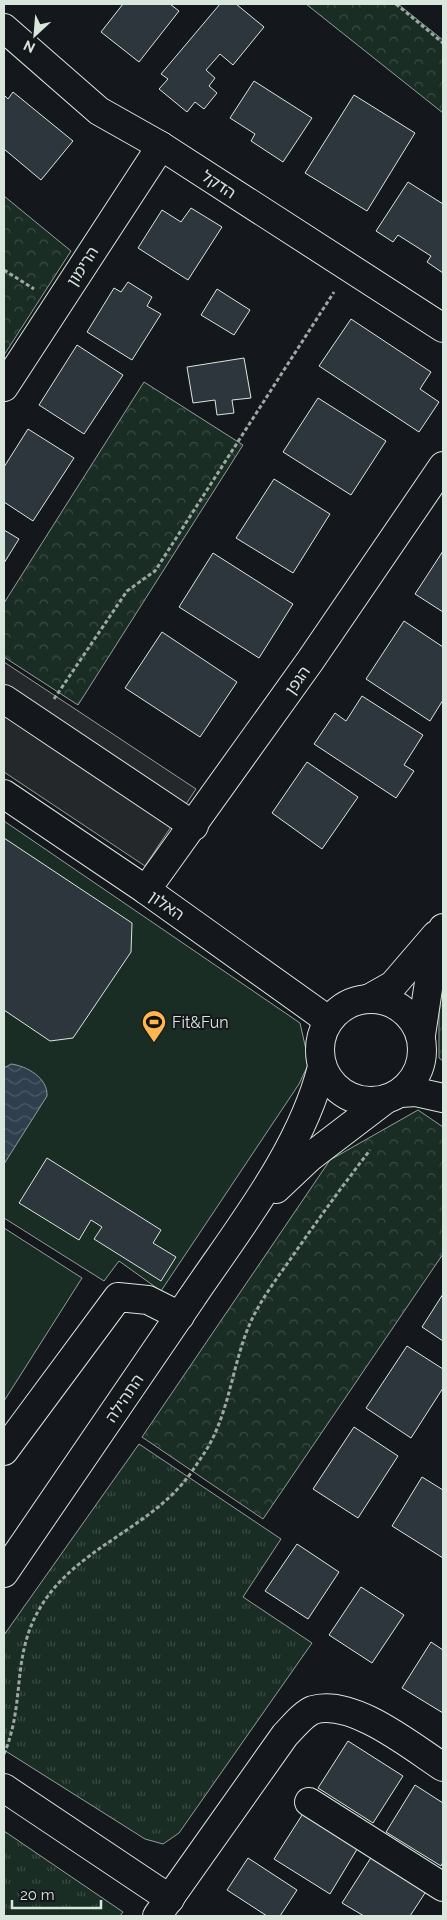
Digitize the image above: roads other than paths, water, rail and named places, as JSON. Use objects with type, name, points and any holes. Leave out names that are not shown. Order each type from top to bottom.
[{"type":"street","name":"הדקל","points":[[4,28],[99,111],[161,146],[443,328]]},
{"type":"street","name":"הרימון","points":[[4,387],[161,146]]},
{"type":"street","name":"הגפן","points":[[146,890],[194,826],[310,661],[443,466]]},
{"type":"street","points":[[4,699],[194,826]]},
{"type":"street","name":"האלון","points":[[4,794],[146,890],[328,1020]]},
{"type":"street","points":[[370,998],[393,985],[443,927]]},
{"type":"street","points":[[393,1096],[412,1082],[420,1069],[429,982],[443,927]]},
{"type":"street","points":[[443,1086],[430,1072],[413,1019],[400,1007],[386,1000],[370,998],[354,1001],[340,1008],[328,1020],[322,1035],[319,1051],[322,1067],[330,1081],[349,1096],[371,1102],[416,1092],[443,1098]]},
{"type":"street","name":"התהילה","points":[[4,1573],[180,1316],[292,1146],[316,1091],[322,1067]]},
{"type":"street","name":"התהילה","points":[[243,1222],[310,1157],[393,1096]]},
{"type":"street","points":[[4,1451],[118,1297],[148,1300],[180,1316]]},
{"type":"street","points":[[4,1788],[163,1907],[284,1735],[312,1711],[334,1707],[362,1715],[443,1767]]},
{"type":"street","points":[[310,1802],[443,1887]]},
{"type":"water","points":[[11,1064],[24,1067],[40,1078],[44,1084],[47,1096],[4,1164],[4,1068]]},
{"type":"place","name":"Fit&Fun","points":[[154,1043]]}]
